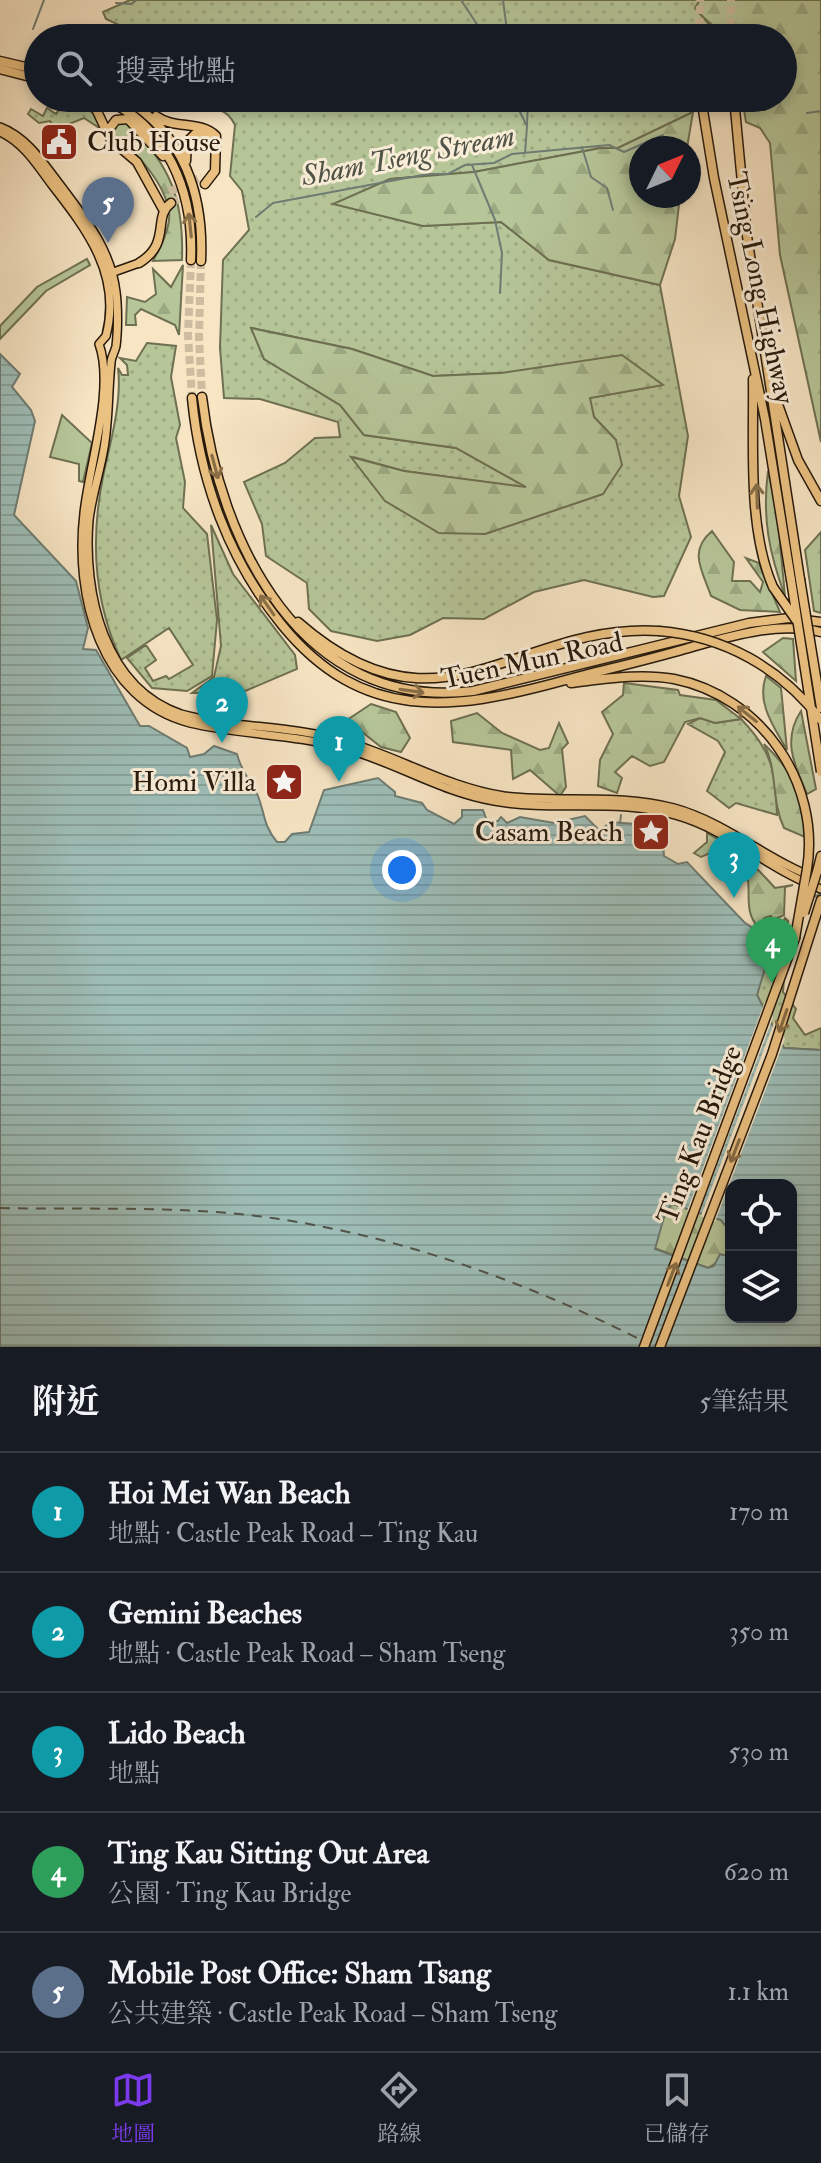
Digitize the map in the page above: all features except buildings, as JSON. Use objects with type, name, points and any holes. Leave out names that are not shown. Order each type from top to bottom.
[{"type":"highway","points":[[0,61],[24,67]]},
{"type":"highway","points":[[0,69],[24,75]]},
{"type":"highway","points":[[95,112],[112,142],[131,155],[164,211]]},
{"type":"highway","points":[[128,112],[153,134],[173,163],[185,195],[196,261],[200,205],[185,162],[167,135],[143,112]]},
{"type":"highway","points":[[148,112],[172,125],[208,129],[218,139],[216,165],[203,181]]},
{"type":"highway","name":"Tsing Long Highway","points":[[703,112],[821,708]]},
{"type":"highway","name":"Tsing Long Highway","points":[[735,112],[747,236],[821,772]]},
{"type":"highway","points":[[107,132],[119,118],[133,122],[161,153],[185,195]]},
{"type":"highway","points":[[185,162],[187,142],[192,135],[206,135],[217,148]]},
{"type":"highway","points":[[158,200],[169,192]]},
{"type":"highway","points":[[158,200],[161,224]]},
{"type":"highway","points":[[139,263],[158,246],[164,211],[171,203]]},
{"type":"highway","points":[[752,354],[758,529],[762,557],[773,587],[796,620],[821,641]]},
{"type":"highway","points":[[768,376],[794,449],[821,501]]},
{"type":"highway","name":"Tuen Mun Road","points":[[821,622],[749,623],[490,688],[444,694],[400,690],[357,674],[308,641],[283,608],[250,557],[226,504],[197,398],[207,482],[230,543],[274,615],[319,663],[366,690],[417,703],[468,703],[550,685],[725,638],[801,623],[821,632]]},
{"type":"highway","points":[[283,608],[314,636],[346,657],[376,670],[414,678],[468,674],[603,634],[659,631],[705,639],[747,656],[789,685],[821,720]]},
{"type":"highway","points":[[550,685],[651,676],[693,684],[727,699],[771,736],[795,774],[811,830],[795,938]]},
{"type":"highway","points":[[795,938],[821,856]]},
{"type":"highway","points":[[809,947],[821,900]]},
{"type":"highway","points":[[809,947],[821,921]]},
{"type":"highway","name":"Ting Kau Bridge","points":[[644,1347],[795,938]]},
{"type":"highway","name":"Ting Kau Bridge","points":[[660,1347],[809,947]]},
{"type":"main road","points":[[0,130],[16,134],[36,154],[105,249],[125,267]]},
{"type":"main road","points":[[0,130],[22,146],[95,242],[116,289]]},
{"type":"main road","points":[[105,249],[110,311],[106,336],[100,342],[103,351],[98,434],[83,528],[84,567],[94,620],[109,662],[129,690],[159,712],[199,725],[317,738],[367,748],[454,788],[495,801],[548,807],[625,806],[672,814],[721,832],[820,886]]},
{"type":"main road","points":[[109,272],[139,263]]},
{"type":"main road","points":[[125,267],[116,289],[115,339],[106,434],[89,529],[89,564],[100,619],[117,664],[135,687],[167,709],[229,723],[238,729]]},
{"type":"main road","points":[[106,336],[115,339]]},
{"type":"main road","points":[[103,351],[114,351]]},
{"type":"main road","points":[[454,788],[567,801],[633,801],[675,808],[725,828],[820,886]]},
{"type":"green space","points":[[130,0],[700,0],[695,8],[708,24],[117,24],[106,19],[103,12]]},
{"type":"green space","points":[[700,0],[821,0],[821,442],[780,255],[770,143],[760,128],[746,122],[744,112],[797,112],[797,24],[711,24],[695,8]]},
{"type":"green space","points":[[94,112],[101,129],[84,118],[56,129],[50,121],[39,123],[28,114]]},
{"type":"green space","points":[[225,112],[693,112],[643,136],[629,136],[629,143],[618,148],[600,148],[474,172],[391,179],[335,204],[423,226],[501,222],[549,260],[660,285],[688,436],[679,496],[691,537],[664,596],[653,597],[584,580],[534,592],[484,619],[443,618],[410,635],[377,641],[331,631],[309,609],[307,583],[266,556],[262,524],[244,482],[285,463],[315,438],[340,437],[338,422],[260,399],[224,398],[220,348],[223,260],[249,230],[242,191],[230,176],[235,125]],"holes":[[[252,328],[352,349],[433,376],[501,373],[662,385],[589,398],[594,417],[616,440],[603,494],[485,534],[353,457],[404,471],[528,488],[456,448],[364,435],[340,405],[264,359]]]},
{"type":"green space","points":[[693,112],[689,136],[643,136]]},
{"type":"green space","points":[[117,123],[128,123],[165,169],[177,202],[182,260],[153,261],[168,225],[167,202],[140,159],[112,137]]},
{"type":"green space","points":[[629,143],[629,208],[679,208],[675,239],[660,285],[549,260],[501,222],[423,226],[333,204],[390,179],[474,172],[601,148],[618,148]]},
{"type":"green space","points":[[87,259],[90,265],[46,291],[0,339],[0,326],[37,287]]},
{"type":"green space","points":[[183,265],[179,335],[175,325],[141,309],[135,315],[136,325],[126,325],[127,297],[145,302],[156,294],[153,269],[171,287]]},
{"type":"green space","points":[[251,328],[352,349],[433,376],[501,373],[622,355],[663,385],[590,398],[594,417],[616,440],[622,465],[603,494],[485,534],[439,533],[385,501],[351,457],[404,471],[526,487],[456,448],[364,435],[340,405],[264,359]]},
{"type":"green space","points":[[147,343],[176,346],[171,377],[180,425],[176,438],[185,482],[183,508],[207,534],[217,620],[212,676],[187,691],[152,688],[127,658],[146,645],[156,660],[145,668],[153,681],[166,676],[169,679],[193,665],[169,628],[121,660],[105,614],[97,568],[97,520],[117,407],[118,368],[122,375],[128,375],[127,365],[120,358],[136,361]]},
{"type":"green space","points":[[62,415],[92,443],[83,482],[79,481],[79,464],[50,457]]},
{"type":"green space","points":[[768,471],[777,511],[785,596],[768,535]]},
{"type":"green space","points":[[211,525],[233,574],[295,655],[297,669],[231,697],[217,693],[192,693],[214,677],[221,646]]},
{"type":"green space","points":[[712,531],[734,562],[732,581],[750,581],[760,592],[763,582],[746,558],[759,563],[780,612],[740,610],[711,596],[699,554],[700,546]]},
{"type":"green space","points":[[821,532],[821,613],[814,611],[805,550]]},
{"type":"green space","points":[[783,638],[793,639],[796,681],[763,652]]},
{"type":"green space","points":[[766,676],[781,688],[787,750],[765,705],[763,686]]},
{"type":"green space","points":[[624,683],[678,690],[680,695],[716,700],[741,719],[715,723],[700,718],[685,722],[664,762],[650,766],[632,756],[615,772],[622,778],[617,793],[598,786],[600,760],[613,734],[602,712],[623,695]]},
{"type":"green space","points":[[371,704],[396,712],[410,738],[401,752],[381,747],[347,720]]},
{"type":"green space","points":[[801,711],[816,789],[807,794],[794,762],[791,742]]},
{"type":"green space","points":[[477,713],[502,733],[540,750],[549,748],[559,723],[568,743],[562,749],[566,787],[560,796],[530,770],[513,779],[511,750],[453,742],[451,721]]},
{"type":"green space","points":[[700,718],[715,723],[741,719],[752,731],[770,763],[777,815],[736,803],[729,808],[707,791],[725,752],[718,741],[688,724]]},
{"type":"green space","points":[[764,744],[783,765],[795,786],[802,809],[805,837],[784,828]]},
{"type":"green space","points":[[707,833],[744,857],[775,888],[793,885],[785,887],[784,915],[773,920],[771,916],[764,918],[758,927],[750,910],[748,880],[737,876],[730,861],[721,869],[715,851],[701,857],[694,853],[707,842]]},
{"type":"green space","points":[[785,918],[788,921],[783,992],[796,1009],[793,1018],[805,1035],[821,1028],[821,1050],[784,1048],[757,995],[764,966]]},
{"type":"green space","points":[[673,1204],[721,1220],[725,1225],[725,1257],[708,1268],[654,1248],[666,1210]]},
{"type":"water","points":[[0,354],[20,374],[12,387],[31,410],[35,421],[14,515],[76,581],[88,628],[83,649],[96,650],[140,726],[149,726],[187,748],[190,757],[204,754],[214,746],[237,754],[277,842],[285,842],[292,834],[309,832],[324,790],[378,778],[395,792],[395,796],[422,803],[427,810],[454,824],[462,817],[462,810],[483,810],[487,821],[498,821],[501,817],[507,823],[520,817],[554,823],[585,816],[600,831],[610,822],[636,824],[663,844],[664,856],[678,864],[687,862],[744,922],[773,942],[757,995],[784,1048],[821,1050],[821,1347],[0,1347]]},
{"type":"pier","points":[[765,1001],[773,1018],[698,1216],[687,1211]]},
{"type":"pier","points":[[775,1020],[785,1039],[731,1179],[725,1179],[725,1196],[715,1222],[701,1216]]},
{"type":"waterway","points":[[35,24],[44,0]]},
{"type":"waterway","points":[[116,3],[131,4],[137,0]]},
{"type":"waterway","points":[[461,0],[477,24]]},
{"type":"waterway","points":[[503,0],[506,24]]},
{"type":"waterway","name":"Sham Tseng Stream","points":[[807,113],[821,111]]},
{"type":"waterway","points":[[520,112],[527,126],[525,153]]},
{"type":"waterway","points":[[527,112],[527,125]]},
{"type":"waterway","name":"Sham Tseng Stream","points":[[256,217],[273,203],[428,174],[448,174],[465,165],[494,163],[512,154],[609,145],[624,152],[663,135]]},
{"type":"waterway","points":[[582,147],[591,177],[607,188],[613,210]]},
{"type":"waterway","points":[[472,165],[495,220],[502,253],[500,293]]},
{"type":"waterway","points":[[620,823],[621,815]]},
{"type":"waterway","points":[[812,898],[821,893]]},
{"type":"ferry route","points":[[0,1208],[210,1212],[326,1227],[465,1265],[554,1300],[641,1340]]},
{"type":"tunnel","points":[[699,24],[700,0]]},
{"type":"tunnel","points":[[730,24],[731,0]]},
{"type":"tunnel","points":[[169,192],[202,177]]},
{"type":"tunnel","points":[[171,203],[205,184]]},
{"type":"tunnel","points":[[191,260],[188,335],[192,398]]},
{"type":"tunnel","points":[[201,261],[199,337],[202,397]]},
{"type":"place","name":"Club House","points":[[59,142]]},
{"type":"place","name":"Mobile Post Office: Sham Tsang","points":[[108,243]]},
{"type":"place","name":"Gemini Beaches","points":[[222,743]]},
{"type":"place","name":"Homi Villa","points":[[284,782]]},
{"type":"place","name":"Hoi Mei Wan Beach","points":[[339,782]]},
{"type":"place","name":"Casam Beach","points":[[651,832]]},
{"type":"place","name":"Lido Beach","points":[[734,898]]},
{"type":"place","name":"Ting Kau Sitting Out Area","points":[[772,983]]}]
